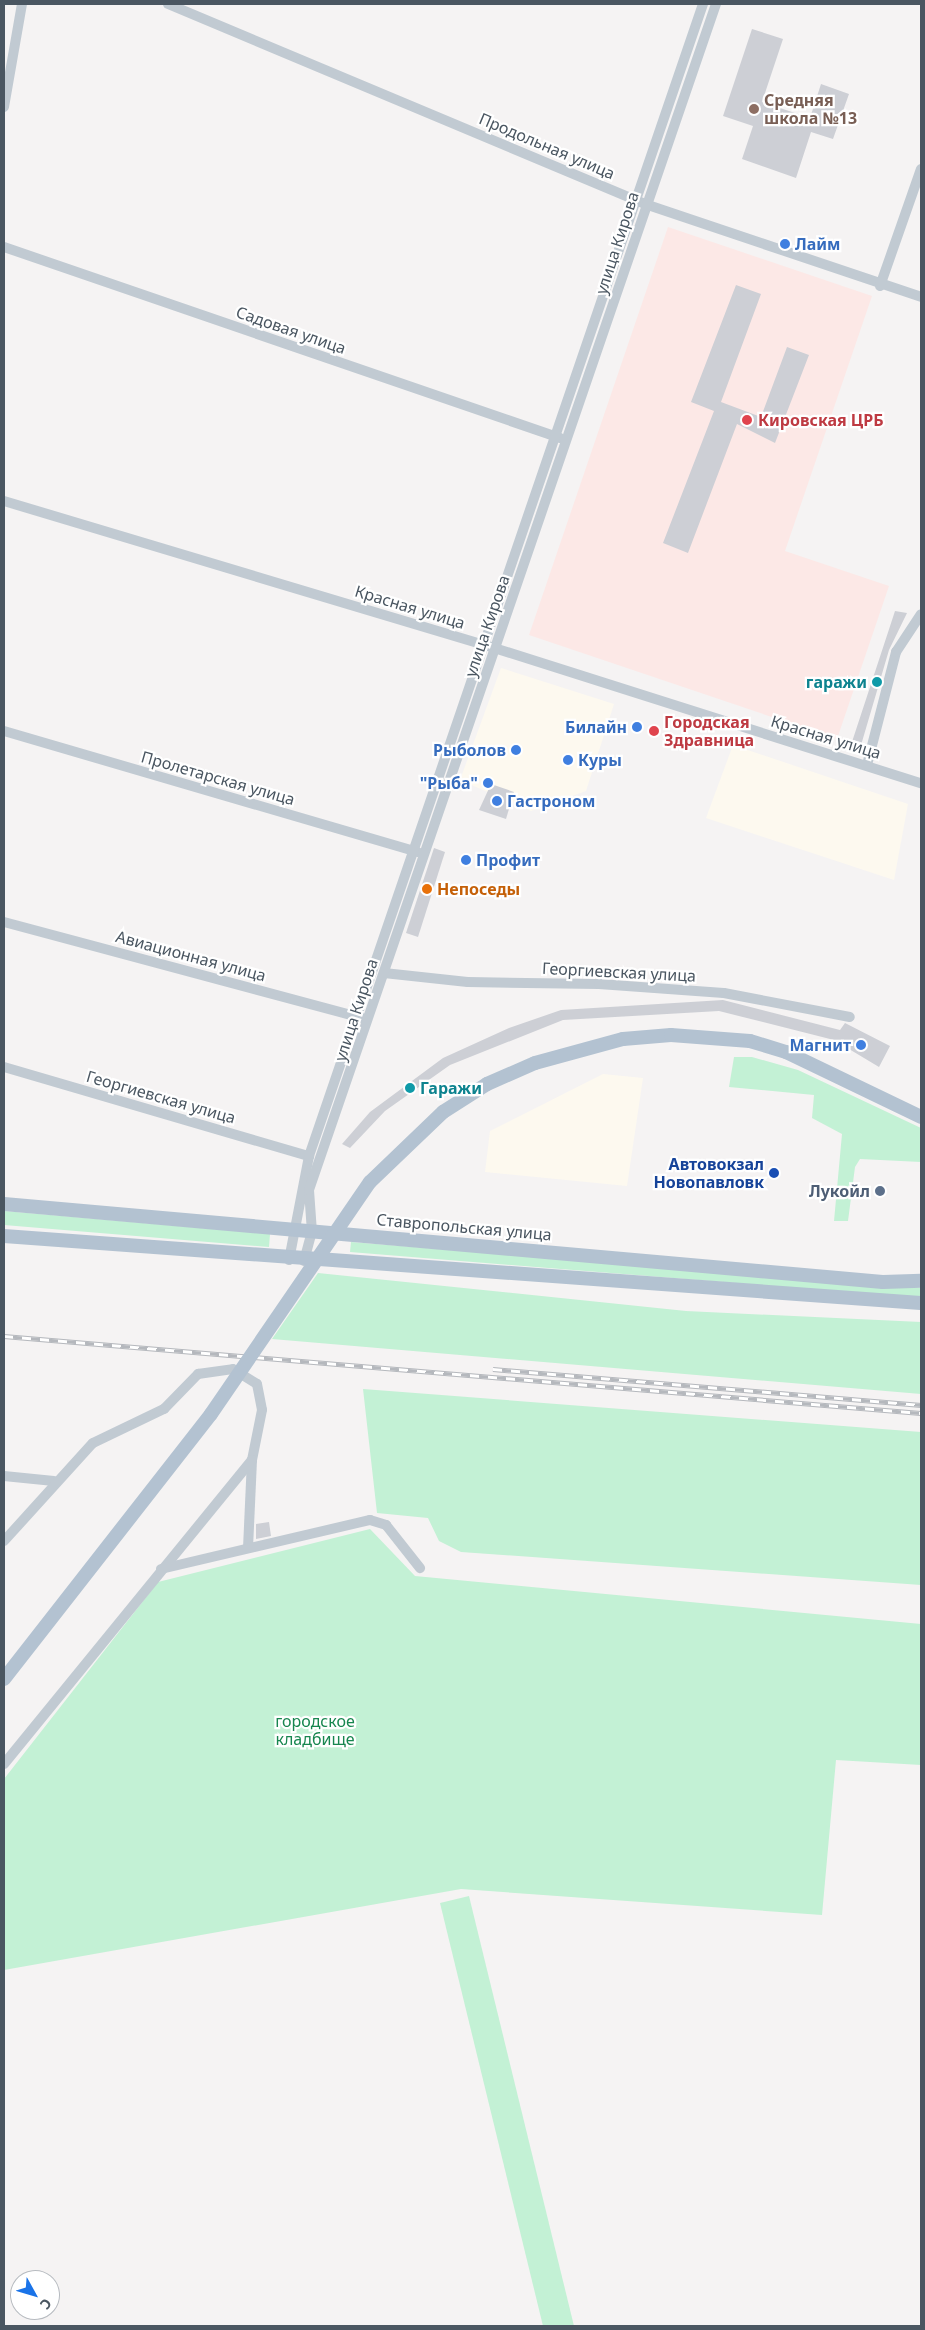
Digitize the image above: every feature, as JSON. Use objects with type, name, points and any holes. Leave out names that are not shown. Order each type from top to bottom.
[{"type":"main road","points":[[4,1679],[211,1414],[370,1182],[443,1112],[487,1084],[544,1060],[623,1039],[671,1035],[750,1042],[786,1052],[921,1116]]},
{"type":"main road","name":"Ставропольская улица","points":[[4,1204],[882,1282],[921,1281]]},
{"type":"main road","points":[[4,1236],[289,1260],[921,1303]]},
{"type":"street","points":[[4,107],[22,4]]},
{"type":"street","name":"Продольная улица","points":[[168,4],[645,204],[880,286],[921,298]]},
{"type":"street","name":"улица Кирова","points":[[304,1261],[312,1232],[308,1190],[370,1021],[418,852],[482,644],[555,436],[634,199],[703,4]]},
{"type":"street","name":"улица Кирова","points":[[289,1260],[298,1230],[299,1196],[309,1156],[418,852],[495,648],[568,440],[645,204],[716,4]]},
{"type":"street","points":[[880,286],[921,169]]},
{"type":"street","name":"Садовая улица","points":[[4,247],[568,440]]},
{"type":"street","name":"Красная улица","points":[[4,501],[482,644],[921,783]]},
{"type":"street","points":[[866,765],[896,652],[921,614]]},
{"type":"street","name":"Пролетарская улица","points":[[4,731],[418,852]]},
{"type":"street","name":"Авиационная улица","points":[[4,922],[370,1021]]},
{"type":"street","name":"Георгиевская улица","points":[[384,973],[468,982],[600,984],[724,993],[850,1017]]},
{"type":"street","name":"Георгиевская улица","points":[[4,1067],[309,1156]]},
{"type":"street","points":[[4,1541],[54,1481],[93,1443],[164,1409],[206,1371],[233,1369],[248,1376],[257,1384],[262,1410],[252,1460],[248,1548]]},
{"type":"street","points":[[4,1764],[161,1569],[252,1460]]},
{"type":"street","points":[[4,1476],[54,1481]]},
{"type":"street","points":[[161,1569],[370,1520],[386,1525],[420,1568]]},
{"type":"shaded area","points":[[668,227],[872,296],[785,551],[889,586],[837,739],[529,635]]},
{"type":"shaded area","points":[[501,668],[614,704],[586,791],[531,811],[460,780]]},
{"type":"shaded area","points":[[733,745],[908,804],[894,880],[706,818]]},
{"type":"shaded area","points":[[603,1074],[643,1078],[627,1186],[485,1172],[490,1131]]},
{"type":"green space","points":[[734,1057],[752,1057],[798,1070],[921,1128],[921,1162],[860,1159],[855,1167],[848,1221],[834,1221],[842,1134],[812,1118],[814,1095],[729,1087]]},
{"type":"green space","points":[[4,1211],[270,1234],[269,1247],[4,1225]]},
{"type":"green space","points":[[351,1242],[921,1288],[921,1298],[350,1252]]},
{"type":"green space","points":[[318,1273],[686,1311],[921,1322],[921,1394],[272,1339]]},
{"type":"green space","points":[[363,1389],[921,1432],[921,1585],[461,1552],[439,1541],[428,1518],[377,1513]]},
{"type":"green space","name":"городское кладбище","points":[[370,1529],[415,1576],[921,1624],[921,1765],[836,1760],[822,1915],[461,1889],[4,1970],[4,1779],[158,1582]]},
{"type":"green space","points":[[469,1896],[574,2326],[543,2326],[440,1903]]},
{"type":"building","name":"Средняя школа №13","points":[[752,29],[783,39],[762,102],[810,118],[821,84],[849,94],[833,139],[811,132],[796,178],[742,159],[753,126],[723,116]]},
{"type":"building","name":"Кировская ЦРБ","points":[[736,285],[761,294],[721,402],[761,417],[787,347],[809,355],[775,443],[737,424],[688,553],[663,543],[714,411],[691,402]]},
{"type":"building","name":"гаражи","points":[[895,611],[907,613],[889,650],[859,752],[849,751]]},
{"type":"building","name":"Гастроном","points":[[491,784],[514,792],[506,819],[479,810]]},
{"type":"building","name":"Непоседы","points":[[434,848],[445,852],[418,937],[406,933]]},
{"type":"building","name":"Гаражи","points":[[723,1000],[840,1030],[845,1023],[890,1046],[879,1067],[834,1040],[719,1011],[563,1020],[450,1065],[385,1111],[350,1148],[342,1144],[370,1112],[443,1058],[509,1028],[561,1010]]},
{"type":"building","points":[[269,1522],[271,1536],[256,1539],[256,1524]]},
{"type":"railway","points":[[4,1336],[921,1413]]},
{"type":"railway","points":[[493,1369],[921,1405]]},
{"type":"place","name":"Средняя школа №13","points":[[754,109]]},
{"type":"place","name":"Лайм","points":[[785,244]]},
{"type":"place","name":"Кировская ЦРБ","points":[[747,420]]},
{"type":"place","name":"гаражи","points":[[877,682]]},
{"type":"place","name":"Билайн","points":[[637,727]]},
{"type":"place","name":"Городская Здравница","points":[[654,731]]},
{"type":"place","name":"Рыболов","points":[[516,750]]},
{"type":"place","name":"Куры","points":[[568,760]]},
{"type":"place","name":"\"Рыба\"","points":[[488,783]]},
{"type":"place","name":"Гастроном","points":[[497,801]]},
{"type":"place","name":"Профит","points":[[466,860]]},
{"type":"place","name":"Непоседы","points":[[427,889]]},
{"type":"place","name":"Магнит","points":[[861,1045]]},
{"type":"place","name":"Гаражи","points":[[410,1088]]},
{"type":"place","name":"Автовокзал Новопавловк","points":[[774,1173]]},
{"type":"place","name":"Лукойл","points":[[880,1191]]}]
